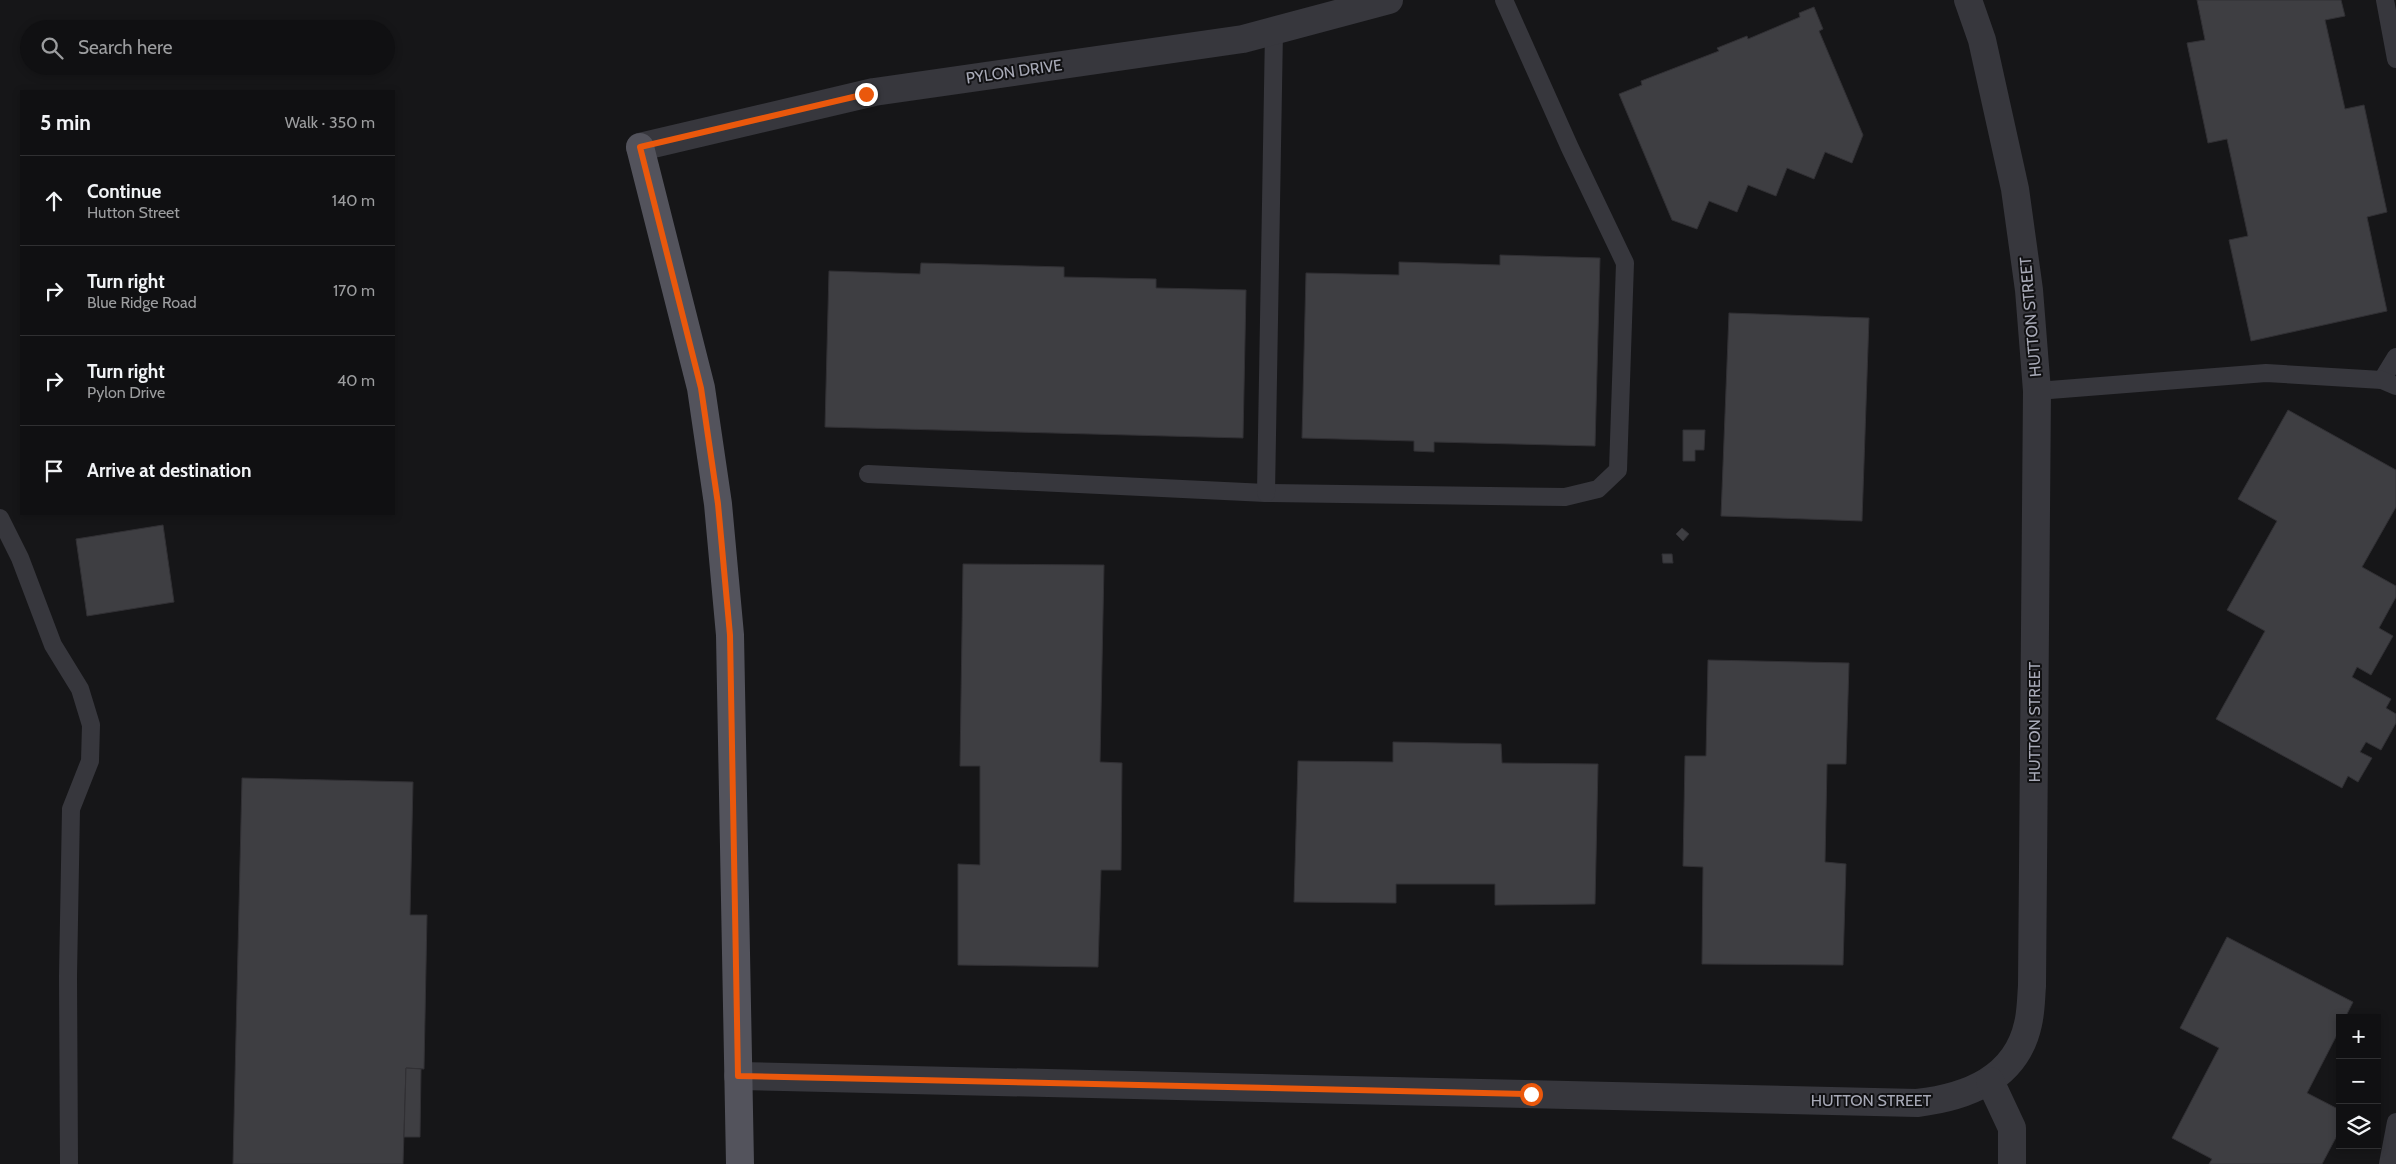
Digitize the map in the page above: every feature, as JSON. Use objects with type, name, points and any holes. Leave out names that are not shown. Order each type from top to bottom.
[{"type":"main road","points":[[640,147],[701,388],[718,504],[730,635],[740,1164]]},
{"type":"street","name":"PYLON DRIVE","points":[[640,147],[874,92],[1243,39],[1389,0]]},
{"type":"street","name":"HUTTON STREET","points":[[738,1076],[1917,1103],[1950,1099],[1990,1081],[2000,1073],[2017,1052],[2028,1024],[2032,986],[2037,391],[2029,290],[2015,189],[1982,40],[1968,0]]},
{"type":"street","points":[[1990,1081],[2012,1128],[2012,1164]]},
{"type":"lane","points":[[868,474],[1266,493],[1565,497],[1598,489],[1618,470],[1625,263],[1570,148],[1504,0]]},
{"type":"lane","points":[[2385,0],[2396,59]]},
{"type":"lane","points":[[1266,493],[1274,31]]},
{"type":"lane","points":[[2037,391],[2266,373],[2389,383],[2396,357]]},
{"type":"lane","points":[[0,518],[20,558],[53,645],[80,689],[91,725],[90,761],[71,809],[68,976],[69,1164]]},
{"type":"lane","points":[[2388,1164],[2396,1122]]},
{"type":"building","points":[[2197,0],[2341,0],[2345,16],[2325,20],[2345,109],[2364,105],[2387,212],[2367,217],[2387,311],[2251,341],[2229,240],[2248,236],[2227,139],[2208,143],[2187,43],[2205,40]]},
{"type":"building","points":[[1814,7],[1823,29],[1819,31],[1863,135],[1852,163],[1825,152],[1814,179],[1787,168],[1776,196],[1748,185],[1737,212],[1709,201],[1697,229],[1672,220],[1619,94],[1642,85],[1641,81],[1719,51],[1717,48],[1747,36],[1748,39],[1800,17],[1799,13]]},
{"type":"building","points":[[1500,255],[1600,258],[1595,446],[1434,442],[1434,452],[1414,451],[1414,441],[1302,438],[1306,273],[1399,275],[1399,262],[1500,265]]},
{"type":"building","points":[[921,263],[1064,267],[1064,277],[1156,279],[1156,288],[1246,290],[1243,438],[825,427],[829,271],[920,274]]},
{"type":"building","points":[[1729,313],[1869,318],[1862,521],[1721,516]]},
{"type":"building","points":[[2288,410],[2396,470],[2396,507],[2362,567],[2396,586],[2396,597],[2379,628],[2393,636],[2371,675],[2357,667],[2352,677],[2391,699],[2386,708],[2396,714],[2396,723],[2381,750],[2366,742],[2360,752],[2372,758],[2358,782],[2348,776],[2342,788],[2216,719],[2265,631],[2227,610],[2277,521],[2238,499]]},
{"type":"building","points":[[1683,430],[1705,430],[1704,450],[1695,450],[1695,461],[1683,461]]},
{"type":"building","points":[[163,525],[174,602],[87,616],[76,539]]},
{"type":"building","points":[[1682,528],[1689,534],[1683,541],[1676,534]]},
{"type":"building","points":[[1662,554],[1672,554],[1673,563],[1663,563]]},
{"type":"building","points":[[963,564],[1104,565],[1100,762],[1122,763],[1121,870],[1101,870],[1098,967],[958,965],[958,864],[980,865],[980,766],[960,766]]},
{"type":"building","points":[[1708,660],[1849,663],[1846,764],[1827,764],[1825,862],[1846,864],[1843,965],[1702,964],[1703,867],[1683,866],[1685,756],[1706,756]]},
{"type":"building","points":[[1393,742],[1501,744],[1502,763],[1598,764],[1595,904],[1495,905],[1495,884],[1396,884],[1396,903],[1294,902],[1298,761],[1393,762]]},
{"type":"building","points":[[242,778],[413,782],[410,915],[427,915],[424,1069],[406,1068],[403,1164],[233,1164]]},
{"type":"building","points":[[2227,937],[2353,1002],[2347,1014],[2336,1014],[2336,1037],[2307,1093],[2336,1108],[2336,1138],[2322,1164],[2209,1164],[2212,1159],[2172,1138],[2219,1048],[2180,1028]]},
{"type":"building","points":[[406,1068],[421,1069],[420,1137],[404,1137]]},
{"type":"route","points":[[866,94],[640,147],[701,388],[718,504],[730,635],[738,1076],[1531,1094]]}]
